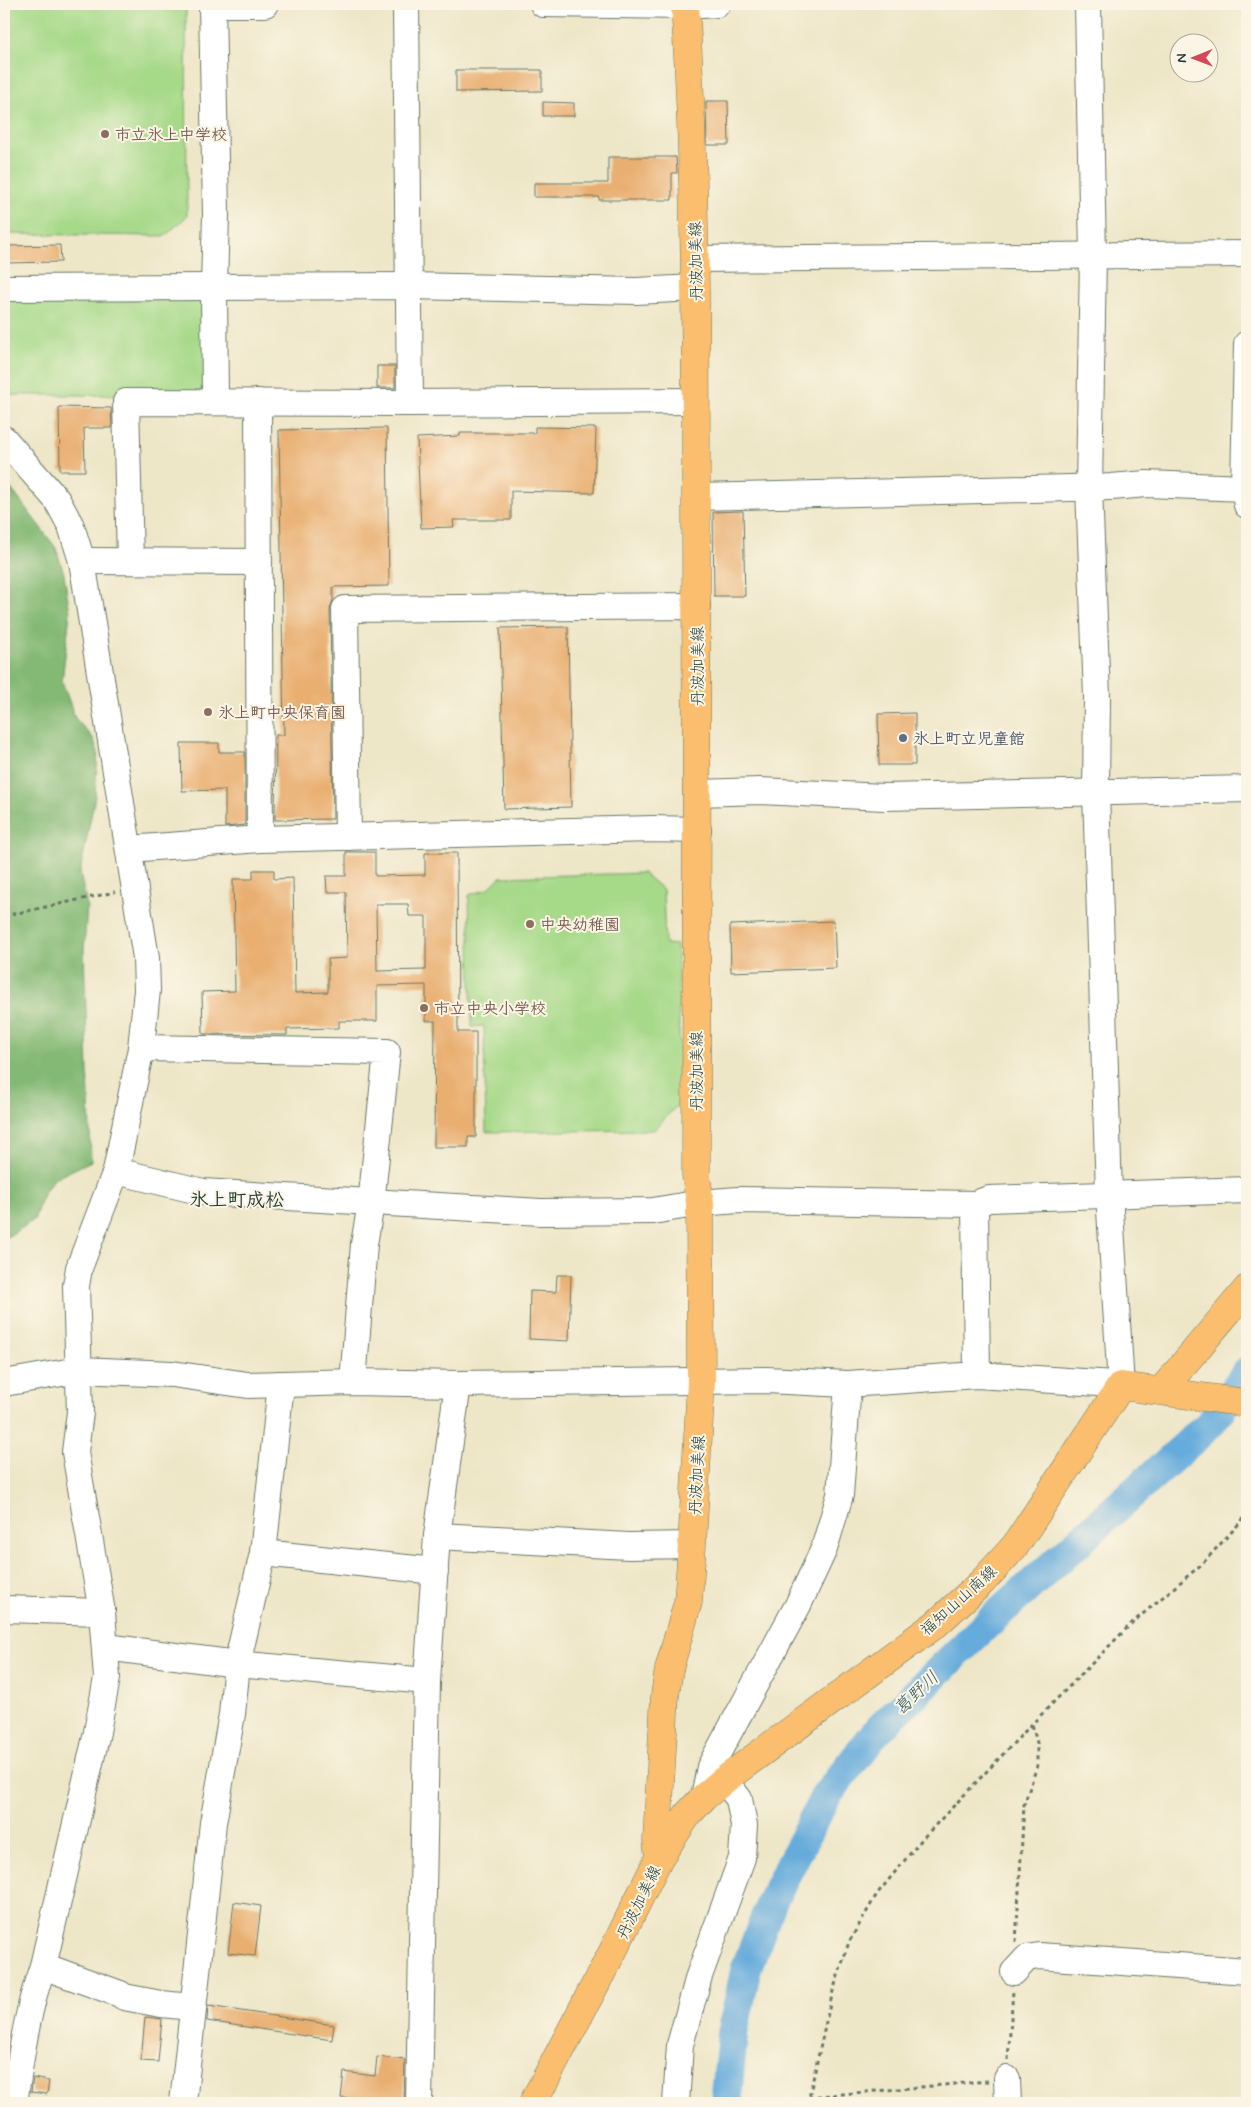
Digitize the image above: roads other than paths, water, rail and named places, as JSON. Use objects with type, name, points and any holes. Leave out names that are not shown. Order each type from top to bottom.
[{"type":"main road","name":"丹波加美線","points":[[533,2103],[614,1951],[659,1858],[657,1840],[665,1695],[669,1669],[688,1602],[701,1382],[700,1203],[696,1175],[698,793],[695,259],[692,142],[685,5]]},
{"type":"main road","points":[[1165,1391],[1247,1289]]},
{"type":"main road","points":[[1121,1386],[1247,1403]]},
{"type":"main road","name":"福知山山南線","points":[[659,1858],[674,1834],[708,1794],[936,1624],[981,1583],[1020,1540],[1121,1386]]},
{"type":"main road","points":[[660,1786],[665,1799],[672,1804],[684,1806],[708,1794]]},
{"type":"street","points":[[215,402],[214,286],[216,214],[212,4],[265,4]]},
{"type":"street","points":[[406,4],[410,403]]},
{"type":"street","points":[[543,4],[717,4]]},
{"type":"street","points":[[4,1383],[80,1370],[172,1374],[248,1386],[353,1382],[458,1384],[766,1380],[848,1384],[976,1375],[1121,1386],[1110,1194],[1096,792],[1097,697],[1089,488],[1093,256],[1088,4]]},
{"type":"street","points":[[695,259],[1247,254]]},
{"type":"street","points":[[4,288],[409,286],[636,291],[695,288]]},
{"type":"street","points":[[696,497],[1089,488],[1147,484],[1246,497],[1247,344]]},
{"type":"street","points":[[130,561],[126,402],[696,401]]},
{"type":"street","points":[[258,402],[260,839]]},
{"type":"street","points":[[4,439],[56,500],[71,526],[82,561],[146,958],[147,990],[141,1048],[116,1171],[79,1268],[76,1286],[80,1370],[80,1412],[76,1452],[102,1612],[107,1678],[96,1737],[43,1966],[35,1988],[14,2103]]},
{"type":"street","points":[[82,561],[259,562]]},
{"type":"street","points":[[348,837],[345,609],[697,606]]},
{"type":"street","points":[[698,793],[760,791],[884,797],[1247,789]]},
{"type":"street","points":[[128,849],[260,839],[653,829],[674,831],[698,830]]},
{"type":"street","points":[[141,1048],[387,1052],[371,1204],[364,1244],[353,1382]]},
{"type":"street","points":[[116,1171],[203,1192],[371,1204],[541,1212],[653,1211],[700,1203],[738,1200],[975,1204],[989,1199],[1247,1190]]},
{"type":"street","points":[[975,1204],[976,1375]]},
{"type":"street","points":[[183,2103],[213,1822],[232,1714],[237,1664],[263,1553],[281,1384]]},
{"type":"street","points":[[420,2103],[427,1681],[437,1536],[458,1384]]},
{"type":"street","points":[[676,2103],[680,2045],[697,1984],[742,1858],[744,1825],[740,1798],[708,1794],[710,1767],[798,1605],[824,1549],[840,1495],[848,1384]]},
{"type":"street","points":[[437,1536],[629,1546],[692,1544]]},
{"type":"street","points":[[263,1553],[435,1571]]},
{"type":"street","points":[[4,1609],[102,1612]]},
{"type":"street","points":[[106,1647],[237,1664],[427,1681]]},
{"type":"street","points":[[1014,1972],[1027,1958],[1039,1956],[1247,1971]]},
{"type":"street","points":[[43,1966],[124,1997],[161,2004],[192,2007]]},
{"type":"waterway","name":"葛野川","points":[[728,2103],[727,2090],[733,2031],[746,1969],[772,1901],[825,1797],[877,1731],[989,1622],[1209,1425],[1247,1372]]},
{"type":"place","name":"市立氷上中学校","points":[[105,134]]},
{"type":"place","name":"氷上町中央保育園","points":[[208,712]]},
{"type":"place","name":"氷上町立児童館","points":[[903,738]]},
{"type":"place","name":"中央幼稚園","points":[[530,924]]},
{"type":"place","name":"市立中央小学校","points":[[424,1008]]},
{"type":"district","name":"氷上町成松","points":[[237,1199]]}]
